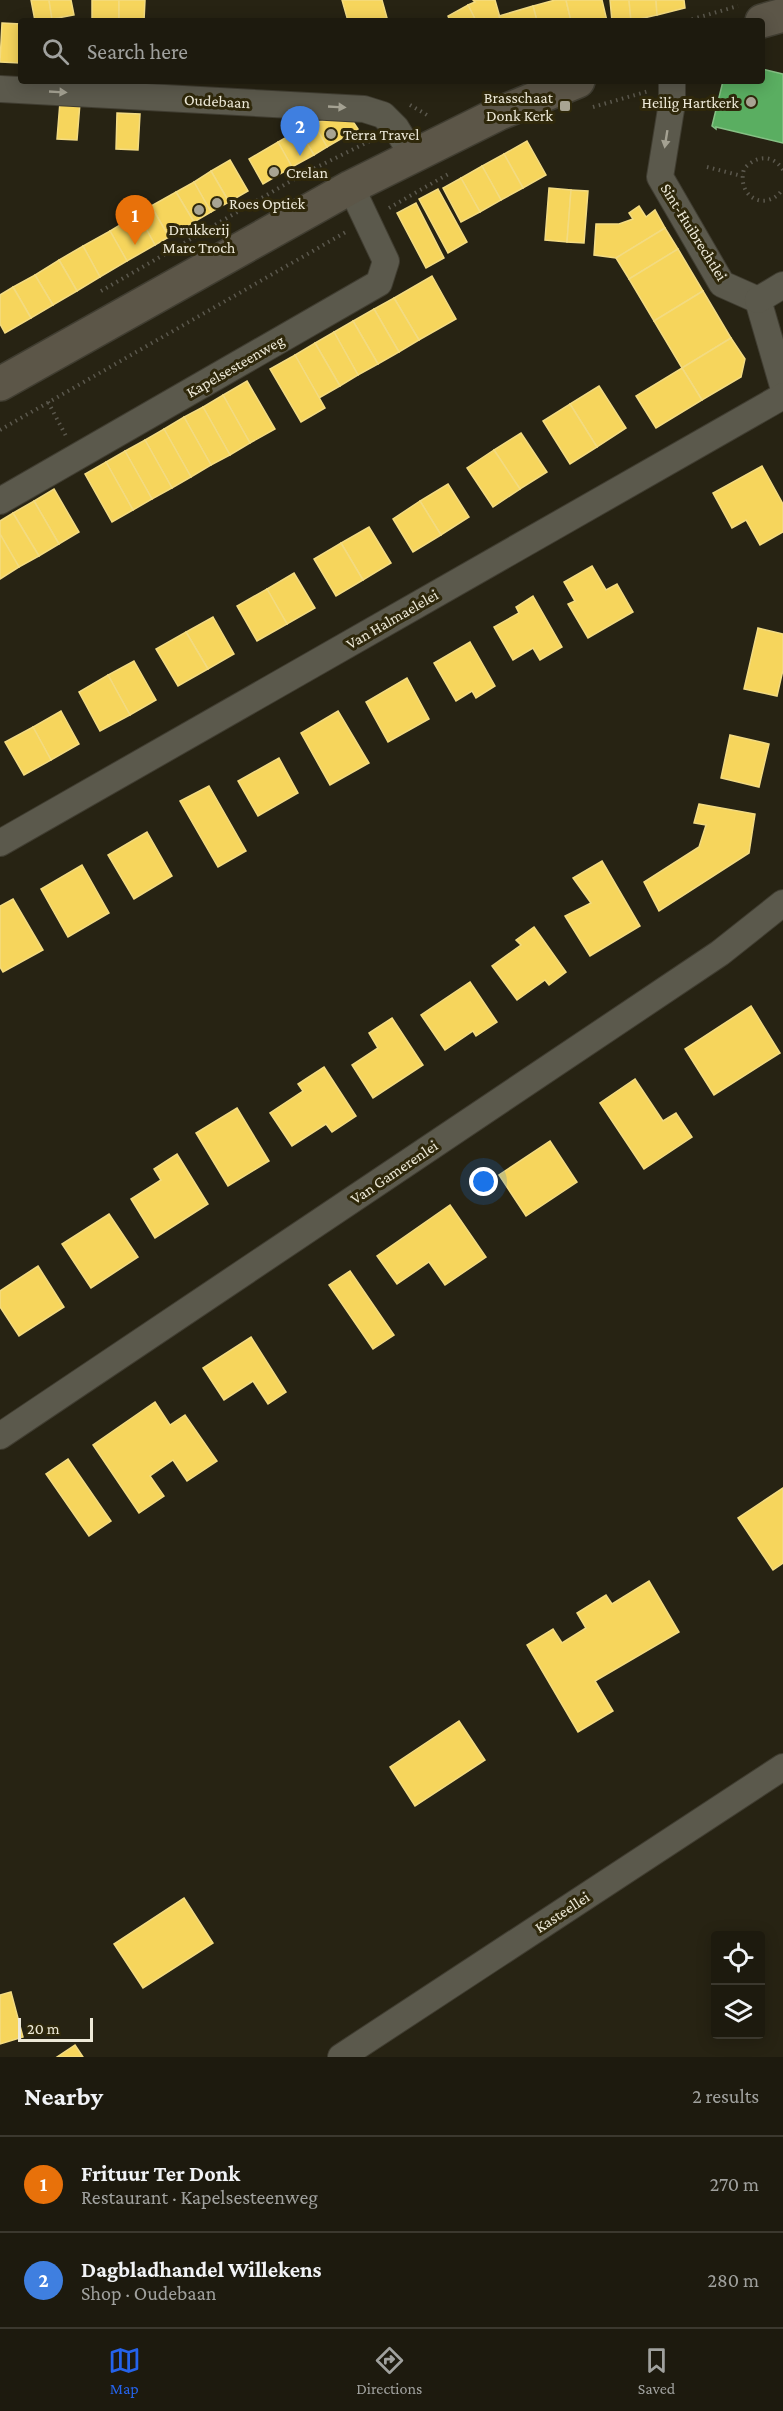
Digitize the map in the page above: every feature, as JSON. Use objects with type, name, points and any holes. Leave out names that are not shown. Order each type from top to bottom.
[{"type":"main road","points":[[751,14],[783,15]]},
{"type":"main road","points":[[0,384],[351,187],[500,112],[581,96]]},
{"type":"street","name":"Sint-Huibrechtlei","points":[[672,84],[672,103],[660,177],[722,284],[758,300]]},
{"type":"street","name":"Oudebaan","points":[[0,89],[364,109],[383,115],[396,129],[413,156]]},
{"type":"street","name":"Kapelsesteenweg","points":[[0,501],[379,283],[386,261],[351,187]]},
{"type":"street","points":[[783,285],[758,300],[783,386]]},
{"type":"street","name":"Van Halmaelelei","points":[[0,843],[783,396]]},
{"type":"street","name":"Van Gamerenlei","points":[[0,1436],[720,953],[783,903]]},
{"type":"street","name":"Kasteellei","points":[[341,2057],[783,1767]]},
{"type":"path","points":[[714,18],[751,14]]},
{"type":"path","points":[[581,96],[605,102],[642,93],[664,84]]},
{"type":"path","points":[[783,170],[777,162],[763,157],[749,163],[742,176],[744,189],[754,199],[767,201],[774,199],[783,189]]},
{"type":"path","points":[[707,167],[742,176]]},
{"type":"path","points":[[0,430],[454,170]]},
{"type":"path","points":[[48,402],[76,456]]},
{"type":"building: Homes","points":[[31,0],[49,0],[52,18],[34,18]]},
{"type":"building: Homes","points":[[49,0],[71,0],[74,15],[52,18]]},
{"type":"building: Homes","points":[[92,0],[119,0],[119,18],[92,18]]},
{"type":"building: Homes","points":[[119,0],[145,0],[144,18],[119,18]]},
{"type":"building: Homes","points":[[342,0],[382,0],[387,18],[347,18]]},
{"type":"building: Homes","points":[[473,0],[495,0],[500,18],[474,18],[468,5],[475,2]]},
{"type":"building: Homes","points":[[555,0],[566,0],[570,18],[536,18],[533,6]]},
{"type":"building: Homes","points":[[566,0],[602,0],[606,18],[570,18]]},
{"type":"building: Homes","points":[[610,0],[629,0],[631,18],[612,18]]},
{"type":"building: Homes","points":[[629,0],[656,0],[657,15],[631,18]]},
{"type":"building: Homes","points":[[656,0],[684,0],[685,8],[657,15]]},
{"type":"building: Homes","points":[[468,5],[474,18],[449,18],[448,16]]},
{"type":"building: Homes","points":[[533,6],[536,18],[500,18],[499,16]]},
{"type":"building: Homes","points":[[2,23],[18,24],[18,63],[0,62]]},
{"type":"building: Homes","points":[[60,102],[80,103],[77,140],[57,139]]},
{"type":"building: Homes","points":[[117,113],[140,114],[138,150],[116,149]]},
{"type":"building: Homes","points":[[350,117],[358,129],[327,147],[313,122]]},
{"type":"building: Homes","points":[[313,122],[327,147],[314,155],[299,130]]},
{"type":"building: Homes","points":[[299,130],[314,155],[292,167],[278,142]]},
{"type":"building: Homes","points":[[527,141],[546,175],[523,188],[504,154]]},
{"type":"building: Homes","points":[[278,142],[292,167],[263,184],[249,159]]},
{"type":"building: Homes","points":[[504,154],[523,188],[501,200],[482,166]]},
{"type":"building: Homes","points":[[230,160],[248,191],[229,202],[211,171]]},
{"type":"building: Homes","points":[[482,166],[501,200],[480,212],[461,178]]},
{"type":"building: Homes","points":[[211,171],[229,202],[211,212],[194,182]]},
{"type":"building: Homes","points":[[461,178],[480,212],[461,222],[443,188]]},
{"type":"building: Homes","points":[[194,182],[211,212],[194,222],[176,192]]},
{"type":"building: Homes","points":[[549,188],[571,190],[567,242],[545,240]]},
{"type":"building: Homes","points":[[438,189],[467,242],[448,253],[419,199]]},
{"type":"building: Homes","points":[[571,190],[588,191],[584,243],[567,242]]},
{"type":"building: Homes","points":[[176,192],[194,222],[169,237],[151,206]]},
{"type":"building: Homes","points":[[416,203],[444,258],[426,268],[397,213]]},
{"type":"building: Homes","points":[[151,206],[169,237],[155,245],[138,214]]},
{"type":"building: Homes","points":[[639,206],[646,217],[655,210],[665,228],[616,258],[594,255],[596,224],[619,224],[633,219],[629,213]]},
{"type":"building: Homes","points":[[138,214],[155,245],[127,261],[110,231]]},
{"type":"building: Homes","points":[[665,228],[678,249],[629,279],[616,258]]},
{"type":"building: Homes","points":[[110,231],[127,261],[100,277],[83,246]]},
{"type":"building: Homes","points":[[83,246],[100,277],[77,291],[59,260]]},
{"type":"building: Homes","points":[[678,249],[703,291],[654,321],[629,279]]},
{"type":"building: Homes","points":[[59,260],[77,291],[53,305],[35,275]]},
{"type":"building: Homes","points":[[35,275],[53,305],[31,318],[13,287]]},
{"type":"building: Homes","points":[[432,276],[456,319],[419,340],[394,298]]},
{"type":"building: Homes","points":[[13,287],[31,318],[5,333],[0,324],[0,295]]},
{"type":"building: Homes","points":[[703,291],[731,338],[682,368],[654,321]]},
{"type":"building: Homes","points":[[394,298],[419,340],[399,352],[374,309]]},
{"type":"building: Homes","points":[[374,309],[399,352],[378,364],[353,321]]},
{"type":"building: Homes","points":[[353,321],[378,364],[358,375],[334,332]]},
{"type":"building: Homes","points":[[334,332],[358,375],[340,386],[315,343]]},
{"type":"building: Homes","points":[[731,338],[745,359],[741,377],[702,400],[682,368]]},
{"type":"building: Homes","points":[[315,343],[340,386],[319,398],[295,355]]},
{"type":"building: Homes","points":[[295,355],[325,408],[301,422],[270,369]]},
{"type":"building: Homes","points":[[682,368],[702,400],[656,428],[636,396]]},
{"type":"building: Homes","points":[[247,381],[275,429],[250,443],[223,395]]},
{"type":"building: Homes","points":[[599,386],[626,428],[597,447],[570,404]]},
{"type":"building: Homes","points":[[223,395],[250,443],[230,455],[203,407]]},
{"type":"building: Homes","points":[[570,404],[597,447],[570,464],[543,421]]},
{"type":"building: Homes","points":[[203,407],[230,455],[211,465],[184,417]]},
{"type":"building: Homes","points":[[184,417],[211,465],[191,477],[164,429]]},
{"type":"building: Homes","points":[[164,429],[191,477],[172,488],[145,440]]},
{"type":"building: Homes","points":[[521,433],[547,472],[520,489],[494,450]]},
{"type":"building: Homes","points":[[145,440],[172,488],[152,499],[125,451]]},
{"type":"building: Homes","points":[[494,450],[520,489],[493,507],[467,468]]},
{"type":"building: Homes","points":[[125,451],[152,499],[133,510],[106,462]]},
{"type":"building: Homes","points":[[106,462],[133,510],[112,522],[85,474]]},
{"type":"building: Homes","points":[[762,466],[783,504],[783,532],[760,545],[746,520],[732,528],[713,493]]},
{"type":"building: Homes","points":[[448,484],[469,517],[441,535],[420,501]]},
{"type":"building: Homes","points":[[54,489],[79,532],[59,544],[34,501]]},
{"type":"building: Homes","points":[[34,501],[59,544],[39,556],[13,513]]},
{"type":"building: Homes","points":[[420,501],[441,535],[413,552],[393,519]]},
{"type":"building: Homes","points":[[13,513],[39,556],[19,567],[0,534],[0,521]]},
{"type":"building: Homes","points":[[369,527],[391,563],[363,580],[341,543]]},
{"type":"building: Homes","points":[[0,534],[19,567],[0,579]]},
{"type":"building: Homes","points":[[341,543],[363,580],[336,596],[314,559]]},
{"type":"building: Homes","points":[[592,566],[606,590],[617,584],[633,612],[588,638],[568,604],[575,601],[564,582]]},
{"type":"building: Homes","points":[[294,573],[315,608],[287,624],[267,589]]},
{"type":"building: Homes","points":[[267,589],[287,624],[257,641],[237,606]]},
{"type":"building: Homes","points":[[533,596],[562,647],[540,660],[533,648],[513,660],[494,627],[519,613],[516,607]]},
{"type":"building: Homes","points":[[213,617],[234,654],[208,669],[186,632]]},
{"type":"building: Homes","points":[[758,628],[783,634],[783,670],[777,696],[744,689]]},
{"type":"building: Homes","points":[[186,632],[208,669],[178,686],[156,649]]},
{"type":"building: Homes","points":[[470,642],[495,686],[476,698],[472,691],[456,701],[434,663]]},
{"type":"building: Homes","points":[[134,661],[156,700],[130,715],[108,675]]},
{"type":"building: Homes","points":[[108,675],[130,715],[100,731],[79,692]]},
{"type":"building: Homes","points":[[407,678],[429,719],[388,742],[366,702]]},
{"type":"building: Homes","points":[[61,711],[79,744],[51,760],[33,727]]},
{"type":"building: Homes","points":[[338,711],[369,763],[330,785],[301,733]]},
{"type":"building: Homes","points":[[33,727],[51,760],[24,775],[5,742]]},
{"type":"building: Homes","points":[[730,735],[769,744],[759,787],[721,778]]},
{"type":"building: Homes","points":[[279,758],[298,793],[258,816],[238,781]]},
{"type":"building: Homes","points":[[209,786],[246,851],[218,867],[180,801]]},
{"type":"building: Homes","points":[[699,804],[755,814],[749,853],[659,911],[644,882],[699,847],[706,825],[694,823]]},
{"type":"building: Homes","points":[[147,832],[172,876],[134,899],[108,855]]},
{"type":"building: Homes","points":[[602,861],[640,926],[590,956],[565,916],[591,903],[573,878]]},
{"type":"building: Homes","points":[[82,865],[109,913],[68,937],[41,889]]},
{"type":"building: Homes","points":[[13,899],[43,950],[3,972],[0,967],[0,906]]},
{"type":"building: Homes","points":[[534,927],[566,972],[549,985],[545,980],[517,1000],[492,966],[521,945],[516,940]]},
{"type":"building: Homes","points":[[470,982],[497,1022],[476,1036],[473,1031],[445,1050],[421,1015]]},
{"type":"building: Homes","points":[[751,1006],[780,1053],[714,1095],[685,1049]]},
{"type":"building: Homes","points":[[392,1018],[423,1065],[373,1098],[352,1065],[378,1048],[369,1033]]},
{"type":"building: Homes","points":[[324,1067],[356,1116],[332,1132],[326,1124],[292,1146],[270,1113],[303,1091],[298,1084]]},
{"type":"building: Homes","points":[[635,1079],[663,1121],[676,1113],[692,1137],[644,1169],[600,1103]]},
{"type":"building: Homes","points":[[237,1108],[269,1161],[228,1186],[196,1133]]},
{"type":"building: Homes","points":[[550,1141],[577,1182],[526,1216],[499,1175]]},
{"type":"building: Homes","points":[[177,1154],[208,1204],[155,1238],[131,1199],[161,1180],[154,1169]]},
{"type":"building: Homes","points":[[450,1205],[486,1257],[445,1285],[429,1262],[397,1284],[377,1256]]},
{"type":"building: Homes","points":[[109,1214],[138,1257],[91,1288],[62,1244]]},
{"type":"building: Homes","points":[[38,1266],[64,1307],[19,1336],[0,1307],[0,1291]]},
{"type":"building: Homes","points":[[350,1271],[394,1335],[373,1349],[329,1285]]},
{"type":"building: Homes","points":[[251,1337],[286,1392],[268,1404],[253,1381],[224,1400],[203,1368]]},
{"type":"building: Homes","points":[[155,1402],[170,1425],[185,1415],[217,1461],[187,1481],[173,1460],[150,1476],[164,1496],[139,1513],[93,1445]]},
{"type":"building: Homes","points":[[68,1459],[111,1521],[89,1536],[46,1474]]},
{"type":"building: Homes","points":[[783,1488],[783,1563],[773,1570],[738,1518]]},
{"type":"building: Homes","points":[[649,1581],[679,1632],[595,1681],[613,1711],[578,1732],[527,1645],[553,1629],[562,1643],[586,1628],[577,1613],[606,1595],[612,1604]]},
{"type":"building: Homes","points":[[459,1721],[485,1760],[415,1806],[390,1767]]},
{"type":"building: Homes","points":[[184,1898],[213,1943],[143,1988],[114,1944]]},
{"type":"building: Homes","points":[[11,1992],[23,2037],[0,2044],[0,1995]]},
{"type":"building: Homes","points":[[75,2045],[83,2057],[57,2057]]},
{"type":"building: Public","name":"Heilig Hartkerk","points":[[765,70],[783,74],[783,143],[716,127],[716,129],[712,126],[722,84],[765,84]]},
{"type":"place","name":"Heilig Hartkerk","points":[[751,102]]},
{"type":"place","name":"Brasschaat Donk Kerk","points":[[565,106]]},
{"type":"place","name":"Terra Travel","points":[[331,134]]},
{"type":"place","name":"Dagbladhandel Willekens","points":[[300,156]]},
{"type":"place","name":"Crelan","points":[[274,172]]},
{"type":"place","name":"Roes Optiek","points":[[217,203]]},
{"type":"place","name":"Drukkerij Marc Troch","points":[[199,210]]},
{"type":"place","name":"Frituur Ter Donk","points":[[135,245]]}]
